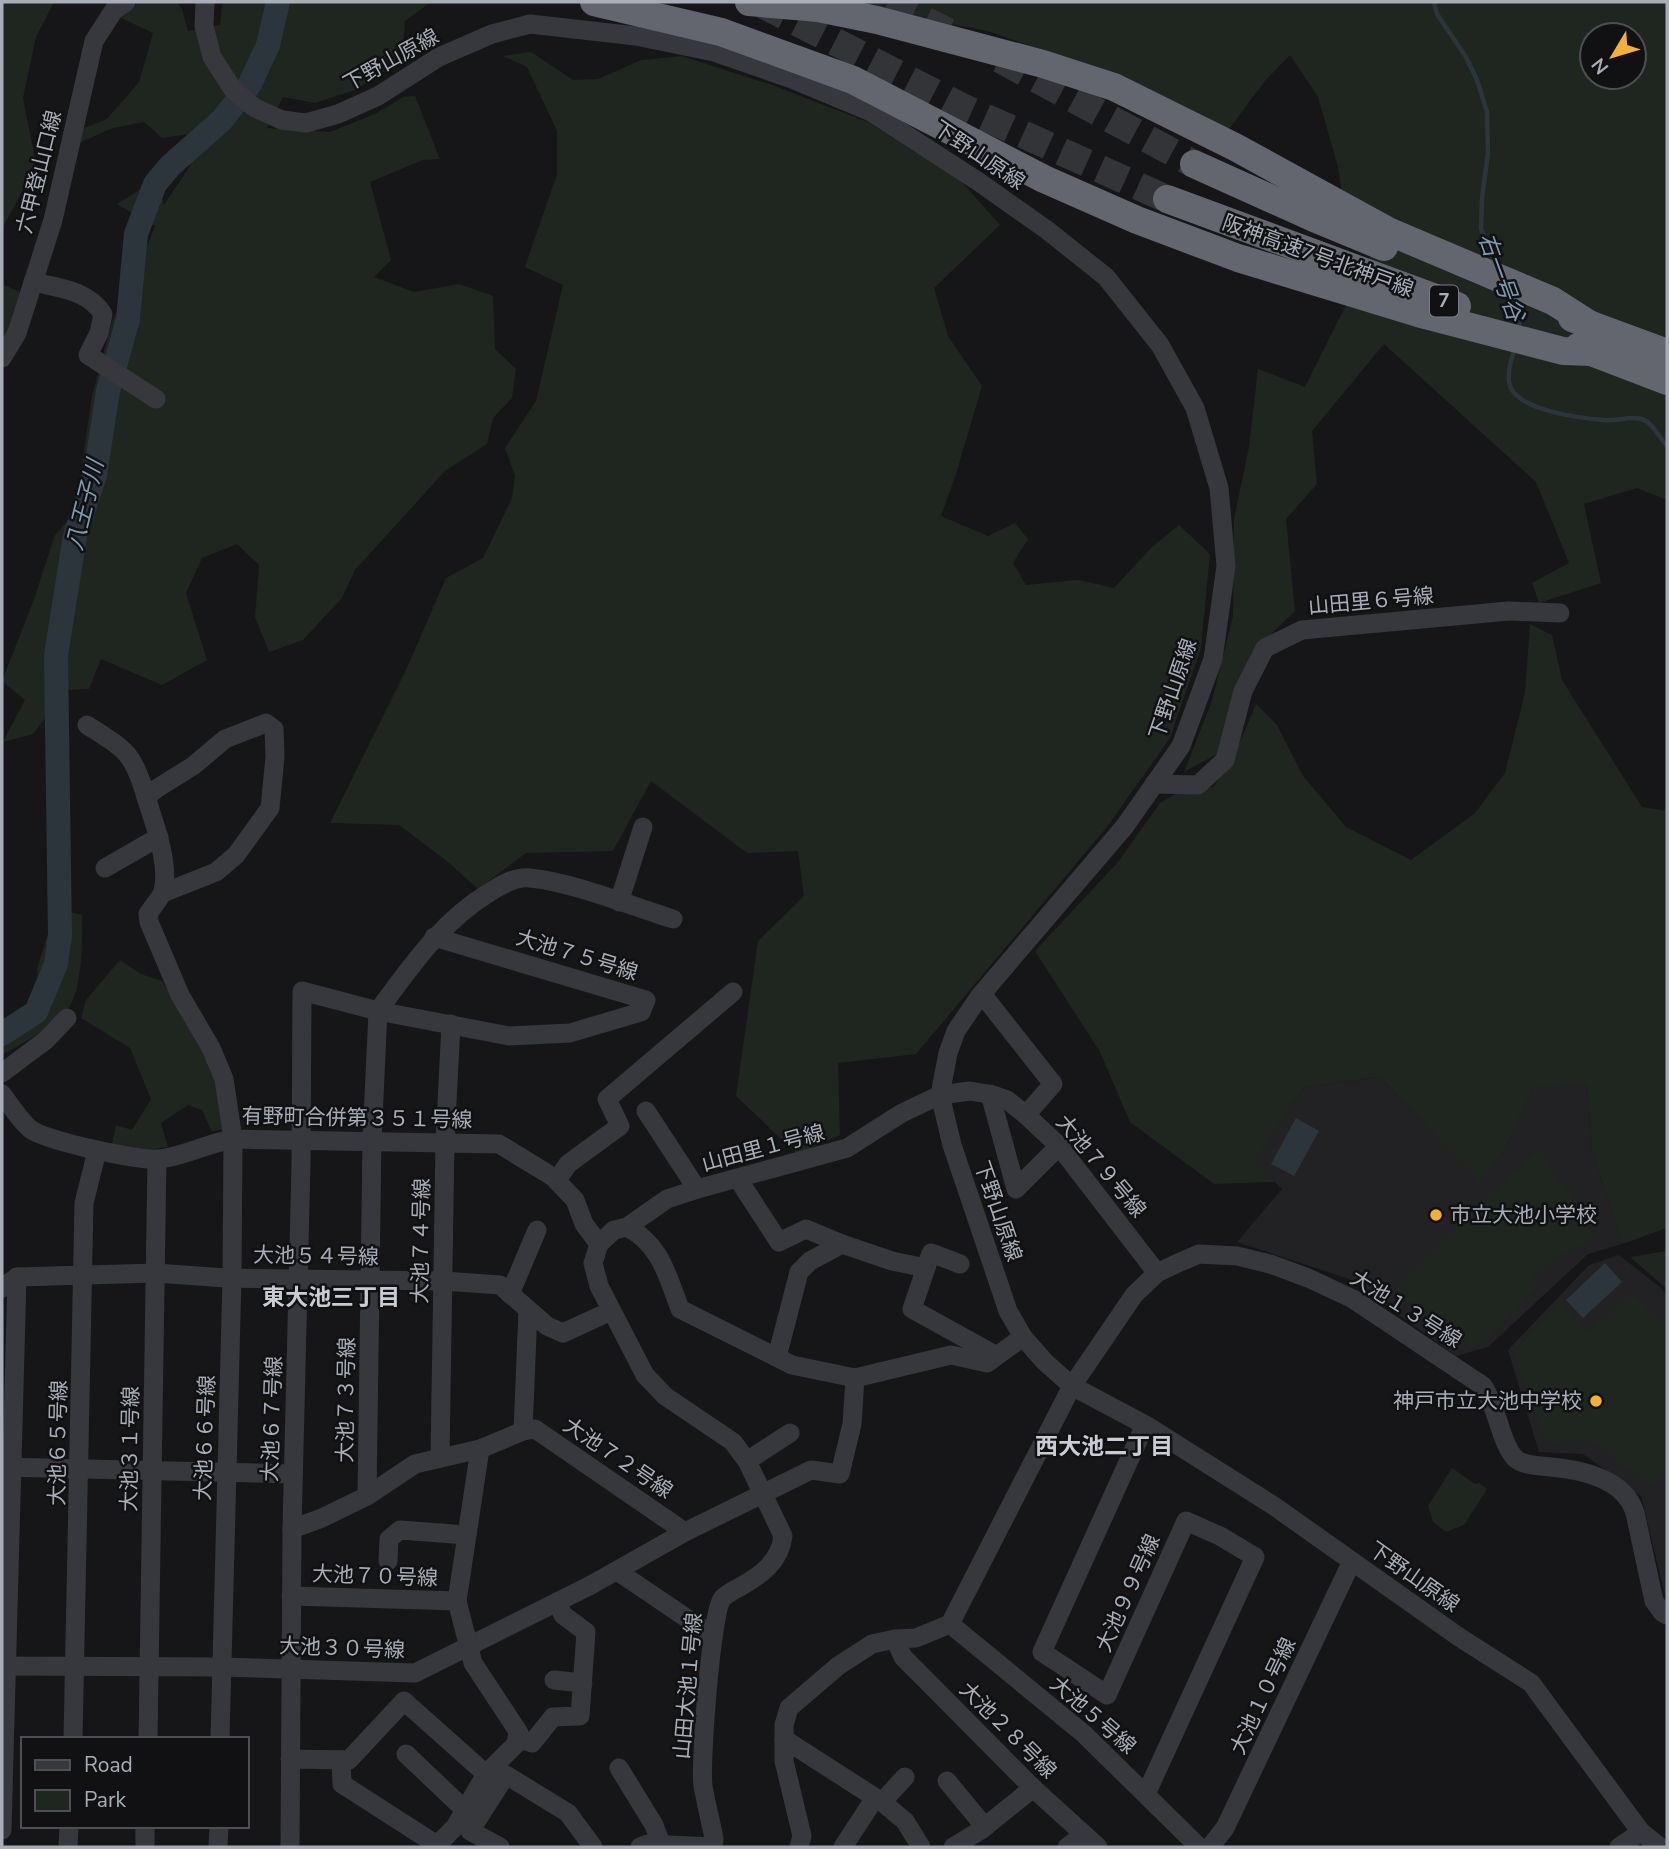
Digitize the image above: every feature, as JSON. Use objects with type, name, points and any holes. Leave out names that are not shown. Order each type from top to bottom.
[{"type":"highway","points":[[594,2],[722,32],[853,80],[1044,179],[1183,239],[1425,315],[1563,351],[1593,352]]},
{"type":"highway","points":[[749,2],[818,8],[877,20],[1043,64],[1114,88],[1235,147],[1390,232],[1553,301],[1589,324]]},
{"type":"highway","name":"阪神高速7号北神戸線","points":[[1194,164],[1399,254],[1667,353]]},
{"type":"highway","name":"阪神高速7号北神戸線","points":[[1167,200],[1667,380]]},
{"type":"street","name":"六甲登山口線","points":[[2,358],[17,333],[53,220],[94,41],[114,10],[126,2]]},
{"type":"street","name":"下野山原線","points":[[205,2],[204,26],[212,57],[234,90],[255,108],[282,120],[306,122],[338,114],[378,96],[439,57],[492,34],[530,24],[635,36],[714,52],[792,79],[871,112],[979,181],[1047,230],[1106,277],[1160,345],[1195,408],[1219,488],[1226,566],[1213,659],[1181,746],[1125,826],[982,993],[956,1031],[948,1052],[940,1095],[952,1145],[981,1235],[1008,1311],[1023,1337],[1045,1362],[1072,1386],[1145,1425],[1274,1506],[1459,1637],[1531,1683],[1641,1832],[1660,1847]]},
{"type":"street","points":[[33,282],[74,291],[96,303],[103,314],[99,333],[88,355],[156,399]]},
{"type":"street","name":"山田里６号線","points":[[1154,784],[1198,785],[1226,760],[1242,691],[1265,648],[1302,630],[1509,611],[1560,613]]},
{"type":"street","points":[[87,725],[123,749],[137,767],[146,797],[159,837],[164,871],[163,893],[216,872],[236,855],[270,808],[275,757],[274,729],[266,723],[225,739],[193,766],[146,797]]},
{"type":"street","points":[[619,902],[643,827]]},
{"type":"street","points":[[105,869],[159,837]]},
{"type":"street","points":[[378,1011],[435,937],[468,905],[504,884],[527,877],[573,887],[673,919]]},
{"type":"street","name":"大池６６号線","points":[[163,893],[148,914],[149,922],[175,984],[211,1048],[224,1079],[233,1139],[220,1737]]},
{"type":"street","name":"大池７５号線","points":[[302,991],[378,1011],[509,1035],[569,1033],[641,1012],[646,1000],[435,937]]},
{"type":"street","name":"大池６７号線","points":[[290,1847],[291,1596],[303,1067],[302,991]]},
{"type":"street","points":[[599,1244],[583,1224],[575,1200],[557,1180],[568,1164],[620,1126],[607,1099],[733,992]]},
{"type":"street","name":"大池７９号線","points":[[982,993],[1053,1084],[1026,1115],[1059,1146],[1157,1273]]},
{"type":"street","name":"大池７３号線","points":[[367,1496],[372,1140],[378,1011]]},
{"type":"street","points":[[2,1073],[46,1040],[67,1018]]},
{"type":"street","name":"大池７４号線","points":[[440,1458],[445,1142],[451,1024]]},
{"type":"street","name":"山田里１号線","points":[[599,1244],[614,1230],[626,1227],[667,1199],[847,1148],[902,1113],[940,1095],[970,1091],[990,1094]]},
{"type":"street","name":"有野町合併第３５１号線","points":[[2,1094],[30,1130],[97,1151],[157,1159],[190,1153],[219,1141],[233,1139],[499,1144],[557,1180]]},
{"type":"street","points":[[990,1094],[1007,1100],[1026,1115]]},
{"type":"street","points":[[990,1094],[1016,1189],[1059,1146]]},
{"type":"street","points":[[646,1111],[697,1189]]},
{"type":"street","name":"大池６５号線","points":[[73,1737],[85,1276],[84,1203],[97,1151]]},
{"type":"street","name":"大池３１号線","points":[[148,1737],[157,1159]]},
{"type":"street","points":[[738,1178],[779,1242],[806,1229],[892,1261],[926,1268]]},
{"type":"street","points":[[626,1227],[639,1233],[658,1253],[680,1309],[792,1365],[855,1378],[951,1355],[987,1363],[1023,1337]]},
{"type":"street","points":[[510,1294],[537,1230]]},
{"type":"street","name":"山田大池１号線","points":[[599,1244],[593,1263],[599,1286],[645,1375],[665,1396],[733,1442],[747,1461],[783,1536],[782,1549],[777,1558],[757,1577],[723,1597],[717,1610],[703,1785],[715,1839],[713,1847]]},
{"type":"street","points":[[777,1357],[799,1272],[810,1261],[842,1244]]},
{"type":"street","points":[[960,1264],[930,1254],[912,1310],[997,1356]]},
{"type":"street","name":"大池１３号線","points":[[950,1623],[1072,1386],[1134,1295],[1157,1273],[1199,1254],[1237,1256],[1270,1264],[1353,1299],[1483,1386],[1490,1396],[1509,1452],[1518,1461],[1529,1465],[1585,1471],[1625,1494],[1632,1503],[1654,1601],[1667,1615]]},
{"type":"street","name":"大池５４号線","points":[[9,1283],[156,1273],[232,1278],[444,1281],[500,1285],[547,1326],[564,1333],[611,1311]]},
{"type":"street","points":[[2,1830],[9,1283]]},
{"type":"street","points":[[292,1529],[367,1496],[415,1464],[480,1449],[523,1432],[528,1310]]},
{"type":"street","name":"大池３０号線","points":[[4,1666],[222,1667],[415,1673],[617,1571],[685,1532],[811,1470],[839,1474],[852,1424],[855,1378]]},
{"type":"street","name":"大池９９号線","points":[[1145,1425],[1042,1652],[1107,1695],[1186,1521],[1220,1535],[1255,1557],[1146,1794]]},
{"type":"street","name":"大池７２号線","points":[[523,1432],[535,1429],[685,1532]]},
{"type":"street","points":[[747,1461],[790,1433]]},
{"type":"street","name":"大池７０号線","points":[[480,1449],[457,1601],[472,1663],[519,1733],[517,1738]]},
{"type":"street","points":[[6,1467],[293,1474]]},
{"type":"street","points":[[387,1562],[389,1539],[400,1530],[467,1535]]},
{"type":"street","name":"大池１０号線","points":[[1210,1847],[1226,1828],[1352,1561]]},
{"type":"street","points":[[617,1571],[713,1636]]},
{"type":"street","name":"大池７０号線","points":[[291,1596],[457,1601]]},
{"type":"street","points":[[341,1760],[342,1784],[436,1846],[456,1827],[486,1774],[516,1744],[517,1738],[532,1743],[553,1717],[580,1716],[586,1632],[563,1615],[557,1602]]},
{"type":"street","points":[[799,1847],[802,1836],[784,1760],[784,1725],[789,1708],[838,1666],[872,1644],[916,1638],[950,1623]]},
{"type":"street","name":"大池５号線","points":[[950,1623],[1084,1734],[1199,1847]]},
{"type":"street","name":"大池２８号線","points":[[895,1639],[903,1657],[1033,1788],[1091,1841]]},
{"type":"street","points":[[290,1759],[349,1760],[404,1701],[408,1673]]},
{"type":"street","points":[[554,1680],[583,1683]]},
{"type":"street","points":[[404,1701],[486,1774]]},
{"type":"street","points":[[784,1739],[878,1800],[905,1821],[921,1847]]},
{"type":"street","points":[[406,1754],[465,1810]]},
{"type":"street","points":[[619,1768],[654,1825],[661,1844]]},
{"type":"street","points":[[500,1847],[470,1831],[506,1775],[568,1813],[593,1847]]},
{"type":"street","points":[[843,1847],[878,1800],[905,1777]]},
{"type":"street","points":[[947,1781],[985,1826]]},
{"type":"street","points":[[953,1847],[1033,1788]]},
{"type":"street","points":[[68,1847],[69,1828]]},
{"type":"street","points":[[145,1828],[145,1847]]},
{"type":"street","points":[[218,1847],[219,1828]]},
{"type":"street","points":[[1619,1847],[1641,1832]]},
{"type":"street","points":[[1067,1847],[1091,1841]]},
{"type":"street","points":[[640,1847],[661,1844],[713,1847]]},
{"type":"shaded area","name":"市立大池小学校","points":[[1380,1077],[1480,1183],[1506,1148],[1533,1086],[1587,1085],[1592,1150],[1622,1244],[1588,1254],[1488,1347],[1456,1356],[1349,1279],[1237,1242],[1282,1189],[1253,1161],[1304,1087]]},
{"type":"shaded area","points":[[1296,1118],[1319,1131],[1294,1176],[1271,1164]]},
{"type":"shaded area","name":"神戸市立大池中学校","points":[[1619,1255],[1661,1288],[1667,1296],[1667,1593],[1664,1591],[1641,1496],[1583,1454],[1539,1452],[1508,1350],[1589,1265]]},
{"type":"shaded area","points":[[1605,1263],[1622,1282],[1583,1318],[1566,1300]]},
{"type":"green space","points":[[2,2],[54,2],[36,37],[23,98],[36,165],[2,229]]},
{"type":"green space","points":[[139,2],[176,2],[182,9],[188,31],[220,25],[222,4],[226,2],[431,2],[405,21],[402,61],[355,90],[315,103],[283,97],[267,128],[330,132],[377,113],[403,97],[415,96],[440,159],[423,160],[370,182],[391,260],[374,277],[414,292],[459,284],[493,296],[495,349],[516,369],[512,398],[493,418],[487,444],[445,471],[355,570],[342,598],[303,640],[269,652],[255,617],[259,565],[237,544],[202,558],[186,593],[207,660],[162,685],[101,659],[89,689],[67,690],[33,734],[3,742],[25,700],[2,681],[33,602],[55,535],[79,508],[81,471],[92,396],[112,322],[141,263],[155,226],[117,204],[141,189],[160,191],[164,205],[191,164],[195,133],[162,138],[144,122],[113,128],[77,144],[77,131],[107,119],[139,82],[153,33],[119,17]]},
{"type":"green space","points":[[834,2],[1667,2],[1667,500],[1637,488],[1584,504],[1601,583],[1539,603],[1532,583],[1569,563],[1536,482],[1384,344],[1312,431],[1317,484],[1286,519],[1295,611],[1261,644],[1217,754],[1184,772],[1212,701],[1233,616],[1234,519],[1249,447],[1258,369],[1305,387],[1389,219],[1342,193],[1338,167],[1318,97],[1290,55],[1265,81],[1229,129],[1143,86],[988,31]]},
{"type":"green space","points":[[531,52],[573,80],[598,79],[641,60],[682,56],[772,85],[868,122],[960,180],[1000,225],[934,288],[948,336],[982,386],[941,516],[988,536],[1015,523],[1028,539],[1013,563],[1026,585],[1078,580],[1114,588],[1152,547],[1179,525],[1210,554],[1201,648],[1170,738],[1107,827],[916,1054],[838,1063],[840,1135],[797,1154],[736,1096],[758,941],[804,896],[798,851],[747,853],[651,781],[613,851],[526,853],[478,889],[399,825],[330,823],[406,670],[446,578],[483,558],[512,498],[515,476],[505,448],[536,401],[563,285],[525,267],[557,174],[557,131],[527,67],[503,56]]},
{"type":"green space","points":[[2,284],[20,292],[16,321],[2,348]]},
{"type":"green space","points":[[1530,624],[1552,635],[1562,680],[1642,807],[1667,811],[1667,1228],[1622,1244],[1592,1150],[1587,1085],[1533,1087],[1506,1148],[1480,1184],[1380,1077],[1304,1087],[1254,1161],[1275,1182],[1214,1184],[1130,1122],[1100,1052],[1035,951],[1118,862],[1160,803],[1179,792],[1214,787],[1243,735],[1256,704],[1277,725],[1303,776],[1346,827],[1411,860],[1475,813],[1505,773],[1525,693]]},
{"type":"green space","points":[[67,911],[82,915],[81,963],[73,999],[62,1015],[46,1028],[2,1055],[2,1027],[30,1010],[39,992],[37,969],[54,914]]},
{"type":"green space","points":[[120,960],[141,974],[162,981],[197,1040],[215,1078],[222,1129],[212,1132],[202,1110],[188,1105],[161,1123],[168,1147],[147,1150],[112,1144],[116,1125],[132,1130],[151,1099],[130,1048],[81,1018],[86,1000]]},
{"type":"green space","points":[[1539,1148],[1561,1185],[1565,1185],[1595,1239],[1551,1261],[1531,1279],[1539,1286],[1473,1349],[1433,1312],[1402,1300],[1395,1286]]},
{"type":"green space","points":[[1667,1251],[1667,1291],[1630,1257]]},
{"type":"green space","name":"神戸市立大池中学校","points":[[1631,1292],[1667,1327],[1667,1470],[1652,1487],[1589,1440],[1546,1444],[1513,1352],[1558,1303],[1587,1332]]},
{"type":"green space","points":[[1452,1468],[1487,1489],[1464,1525],[1446,1532],[1433,1522],[1428,1506]]},
{"type":"waterway","name":"八王子川","points":[[2,1034],[36,1012],[56,964],[60,935],[56,655],[75,536],[95,475],[108,391],[128,319],[136,234],[155,184],[170,166],[222,120],[250,84],[268,45],[278,2]]},
{"type":"waterway","name":"右一号谷","points":[[1434,2],[1437,14],[1466,57],[1487,112],[1488,153],[1481,229],[1497,264]]},
{"type":"waterway","name":"右一号谷","points":[[1510,294],[1518,311],[1520,330]]},
{"type":"waterway","name":"右一号谷","points":[[1515,348],[1510,363],[1510,385],[1512,390],[1528,403],[1593,419],[1641,419],[1652,426],[1667,446]]},
{"type":"tunnel","points":[[888,2],[948,32]]},
{"type":"tunnel","points":[[760,3],[962,107],[1167,199]]},
{"type":"tunnel","points":[[1000,59],[1194,164]]},
{"type":"place","name":"市立大池小学校","points":[[1436,1215]]},
{"type":"place","name":"神戸市立大池中学校","points":[[1596,1401]]},
{"type":"district","name":"東大池三丁目","points":[[331,1297]]},
{"type":"district","name":"西大池二丁目","points":[[1104,1446]]}]
